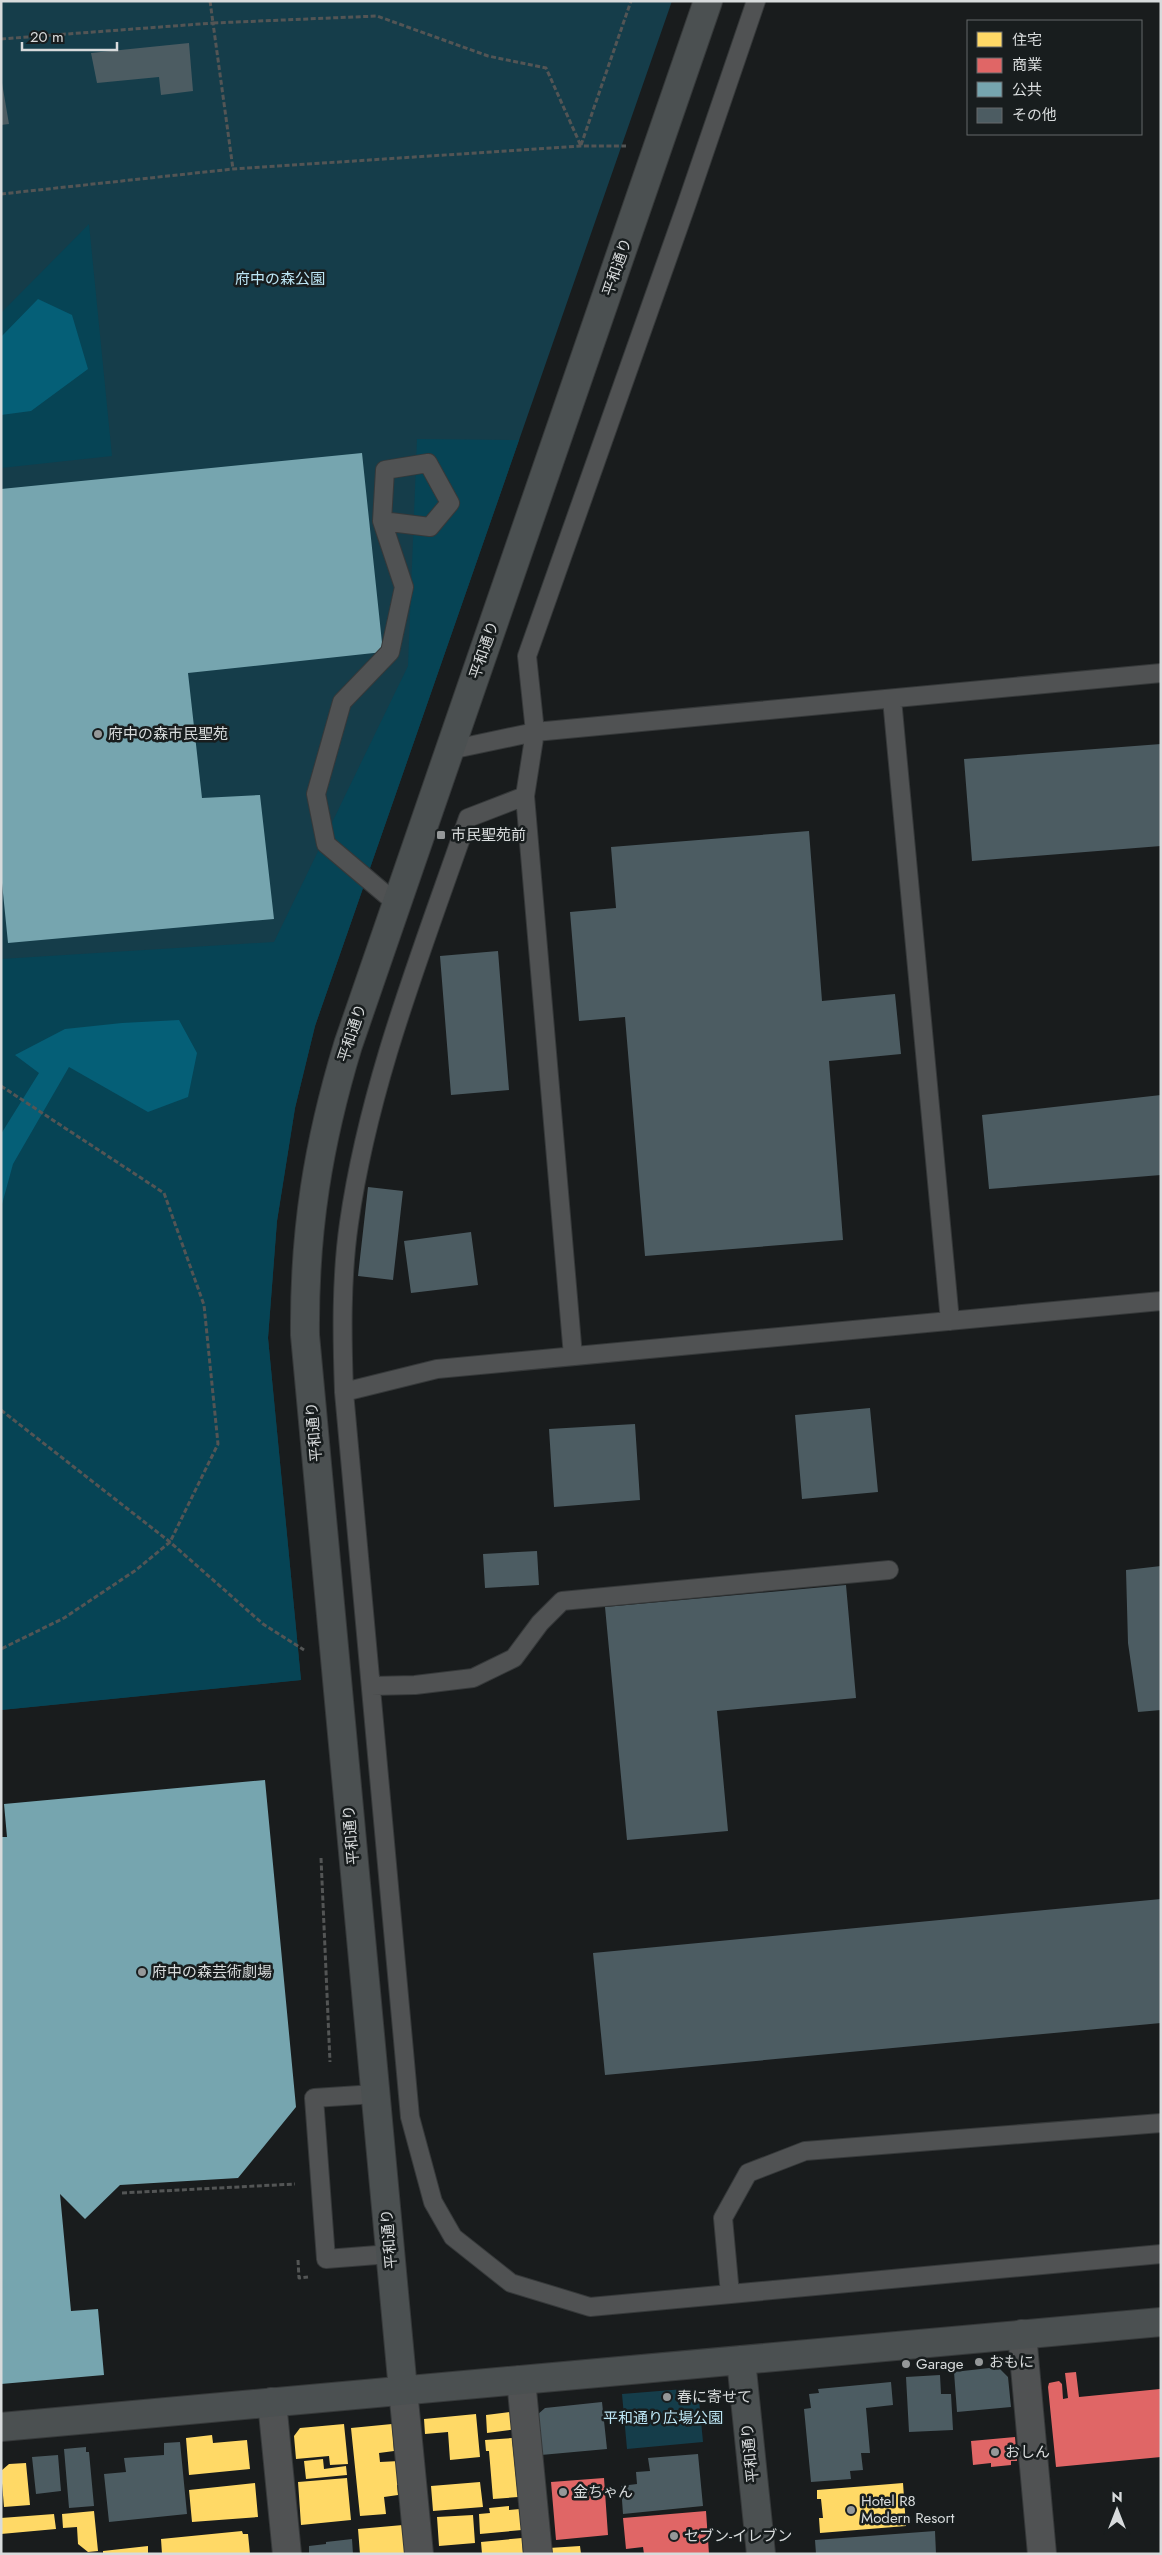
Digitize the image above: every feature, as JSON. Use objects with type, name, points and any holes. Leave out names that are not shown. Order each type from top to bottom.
[{"type":"street","name":"平和通り","points":[[402,2390],[305,1335],[307,1242],[316,1169],[330,1105],[396,904],[708,1]]},
{"type":"street","points":[[1,2427],[1161,2322]]},
{"type":"street","points":[[1022,2334],[1042,2554]]},
{"type":"street","name":"平和通り","points":[[741,2360],[761,2554]]},
{"type":"street","points":[[520,2380],[538,2554]]},
{"type":"street","points":[[402,2390],[419,2554]]},
{"type":"street","points":[[272,2402],[287,2554]]},
{"type":"lane","points":[[573,1356],[525,796],[535,732],[528,656],[756,1]]},
{"type":"lane","points":[[382,520],[404,587],[390,652],[342,702],[316,794],[326,844],[396,904]]},
{"type":"lane","points":[[450,750],[535,732],[1161,673]]},
{"type":"lane","points":[[892,699],[950,1321]]},
{"type":"lane","points":[[525,796],[468,818],[387,1053],[366,1135],[349,1223],[342,1326],[344,1392],[410,2117],[433,2202],[453,2237],[511,2283],[590,2307],[1161,2254]]},
{"type":"lane","points":[[344,1392],[437,1368],[1161,1301]]},
{"type":"lane","points":[[372,1686],[415,1685],[473,1678],[514,1658],[540,1623],[562,1601],[889,1570]]},
{"type":"lane","points":[[375,2094],[314,2098],[326,2259],[390,2254]]},
{"type":"lane","points":[[730,2294],[723,2218],[748,2173],[805,2151],[1161,2123]]},
{"type":"path","points":[[210,1],[233,169]]},
{"type":"path","points":[[581,146],[631,1]]},
{"type":"path","points":[[1,39],[213,23],[377,16],[488,56],[546,68],[581,146]]},
{"type":"path","points":[[1,194],[233,169],[581,146],[658,146]]},
{"type":"path","points":[[1,1086],[164,1193],[204,1305],[218,1444],[170,1542],[136,1570],[64,1618],[1,1649]]},
{"type":"path","points":[[1,1410],[170,1542],[263,1624],[336,1669]]},
{"type":"path","points":[[122,2193],[294,2184],[295,2194]]},
{"type":"path","points":[[298,2259],[299,2278],[317,2276]]},
{"type":"green space","name":"府中の森公園","points":[[1,1],[672,1],[315,1026],[295,1108],[277,1221],[268,1338],[301,1680],[1,1710]]},
{"type":"green space","name":"平和通り広場公園","points":[[684,2389],[699,2400],[703,2442],[627,2449],[622,2394]]},
{"type":"shaded area","points":[[89,224],[112,456],[1,468],[1,313]]},
{"type":"shaded area","points":[[38,299],[72,315],[88,369],[31,411],[1,415],[1,337]]},
{"type":"shaded area","points":[[417,439],[519,440],[315,1026],[295,1108],[277,1221],[268,1338],[301,1680],[1,1710],[1,959],[274,942],[408,666]]},
{"type":"shaded area","points":[[179,1020],[197,1053],[188,1097],[148,1112],[69,1067],[13,1164],[1,1208],[1,1134],[39,1073],[15,1055],[65,1029]]},
{"type":"building: 住宅","points":[[511,2412],[517,2429],[487,2433],[486,2415]]},
{"type":"building: 住宅","points":[[476,2414],[480,2457],[450,2460],[448,2432],[425,2434],[424,2419]]},
{"type":"building: 住宅","points":[[344,2424],[348,2464],[330,2465],[329,2456],[296,2459],[294,2436],[300,2428]]},
{"type":"building: 住宅","points":[[392,2424],[394,2451],[379,2453],[380,2462],[399,2461],[401,2484],[397,2485],[398,2495],[384,2497],[386,2514],[360,2516],[351,2428]]},
{"type":"building: 住宅","points":[[212,2435],[213,2443],[247,2440],[250,2469],[189,2475],[186,2438]]},
{"type":"building: 住宅","points":[[512,2438],[518,2497],[493,2499],[489,2451],[486,2451],[485,2440]]},
{"type":"building: 住宅","points":[[323,2459],[324,2469],[346,2466],[347,2475],[306,2479],[304,2461]]},
{"type":"building: 住宅","points":[[26,2463],[30,2505],[4,2507],[1,2471],[9,2464]]},
{"type":"building: 住宅","points":[[347,2478],[351,2520],[301,2525],[298,2482]]},
{"type":"building: 住宅","points":[[480,2482],[483,2507],[433,2511],[431,2486]]},
{"type":"building: 住宅","points":[[255,2483],[258,2517],[192,2522],[189,2490]]},
{"type":"building: 住宅","points":[[903,2483],[906,2526],[820,2533],[819,2518],[823,2518],[821,2499],[817,2499],[817,2490]]},
{"type":"building: 住宅","points":[[509,2506],[509,2510],[520,2509],[522,2530],[480,2534],[479,2514],[490,2513],[489,2508]]},
{"type":"building: 住宅","points":[[94,2511],[98,2551],[88,2552],[78,2544],[77,2527],[63,2528],[62,2514]]},
{"type":"building: 住宅","points":[[54,2514],[56,2529],[1,2534],[1,2518]]},
{"type":"building: 住宅","points":[[473,2515],[475,2543],[439,2546],[437,2517]]},
{"type":"building: 住宅","points":[[403,2525],[406,2554],[360,2554],[358,2529]]},
{"type":"building: 住宅","points":[[242,2531],[243,2534],[248,2534],[250,2554],[162,2554],[161,2539]]},
{"type":"building: 住宅","points":[[522,2538],[523,2554],[482,2554],[481,2542]]},
{"type":"building: 住宅","points":[[148,2546],[148,2554],[103,2554],[103,2551]]},
{"type":"building: 住宅","points":[[580,2546],[581,2554],[550,2554],[549,2548]]},
{"type":"building: 商業","points":[[1076,2372],[1079,2397],[1160,2389],[1161,2457],[1056,2467],[1048,2387],[1049,2383],[1059,2381],[1062,2384],[1063,2399],[1068,2398],[1065,2373]]},
{"type":"building: 商業","points":[[1015,2437],[1017,2461],[1011,2461],[1011,2465],[991,2467],[991,2463],[973,2465],[971,2441]]},
{"type":"building: 商業","points":[[604,2478],[608,2535],[556,2540],[551,2482]]},
{"type":"building: 商業","points":[[706,2511],[709,2554],[644,2554],[643,2547],[626,2549],[623,2518]]},
{"type":"building: 公共","name":"府中の森市民聖苑","points":[[362,453],[383,652],[188,673],[202,798],[260,795],[274,919],[8,943],[1,873],[1,489]]},
{"type":"building: 公共","name":"府中の森芸術劇場","points":[[265,1780],[296,2107],[238,2178],[120,2185],[85,2219],[60,2194],[71,2311],[98,2309],[104,2375],[1,2384],[1,1837],[7,1837],[4,1804]]},
{"type":"building: その他","points":[[189,43],[193,91],[161,95],[159,77],[97,83],[91,53]]},
{"type":"building: その他","points":[[1,77],[9,124],[1,125]]},
{"type":"building: その他","points":[[1161,744],[1161,846],[972,861],[964,759]]},
{"type":"building: その他","points":[[809,831],[822,1001],[895,994],[901,1054],[829,1061],[843,1240],[645,1256],[625,1017],[579,1021],[570,912],[616,908],[611,847]]},
{"type":"building: その他","points":[[498,951],[509,1090],[451,1095],[440,956]]},
{"type":"building: その他","points":[[1161,1095],[1161,1175],[989,1189],[982,1115]]},
{"type":"building: その他","points":[[368,1187],[403,1191],[393,1280],[358,1276]]},
{"type":"building: その他","points":[[471,1232],[478,1285],[411,1293],[404,1241]]},
{"type":"building: その他","points":[[870,1408],[878,1492],[802,1499],[795,1415]]},
{"type":"building: その他","points":[[635,1424],[640,1500],[554,1507],[549,1429]]},
{"type":"building: その他","points":[[537,1551],[539,1585],[485,1588],[483,1554]]},
{"type":"building: その他","points":[[1161,1566],[1161,1710],[1138,1712],[1128,1643],[1126,1570]]},
{"type":"building: その他","points":[[846,1585],[856,1698],[717,1711],[728,1831],[627,1840],[605,1607]]},
{"type":"building: その他","points":[[1161,1899],[1161,2023],[605,2075],[593,1953]]},
{"type":"building: その他","points":[[998,2367],[1008,2377],[1011,2407],[957,2412],[954,2372]]},
{"type":"building: その他","points":[[940,2375],[941,2394],[951,2394],[953,2430],[909,2432],[906,2377]]},
{"type":"building: その他","points":[[891,2382],[893,2405],[866,2408],[870,2453],[861,2453],[863,2470],[850,2471],[851,2479],[811,2482],[804,2409],[811,2408],[809,2394],[819,2393],[818,2389]]},
{"type":"building: その他","points":[[602,2402],[607,2449],[541,2455],[537,2415],[545,2408]]},
{"type":"building: その他","points":[[180,2442],[187,2514],[109,2522],[104,2474],[126,2472],[124,2458],[164,2455],[164,2443]]},
{"type":"building: その他","points":[[86,2447],[86,2452],[89,2452],[94,2506],[69,2508],[64,2449]]},
{"type":"building: その他","points":[[698,2454],[703,2506],[623,2514],[621,2486],[637,2484],[636,2472],[650,2471],[648,2458]]},
{"type":"building: その他","points":[[58,2455],[61,2491],[36,2494],[32,2457]]},
{"type":"building: その他","points":[[935,2531],[936,2554],[816,2554],[815,2540]]},
{"type":"building: その他","points":[[352,2539],[353,2554],[309,2554],[309,2546]]},
{"type":"place","name":"府中の森市民聖苑","points":[[98,734]]},
{"type":"place","name":"市民聖苑前","points":[[441,835]]},
{"type":"place","name":"府中の森芸術劇場","points":[[142,1972]]},
{"type":"place","name":"おもに","points":[[979,2362]]},
{"type":"place","name":"Garage","points":[[906,2364]]},
{"type":"place","name":"春に寄せて","points":[[667,2397]]},
{"type":"place","name":"おしん","points":[[995,2452]]},
{"type":"place","name":"金ちゃん","points":[[563,2492]]},
{"type":"place","name":"Hotel R8 Modern Resort","points":[[851,2510]]},
{"type":"place","name":"セブン-イレブン","points":[[674,2536]]}]
